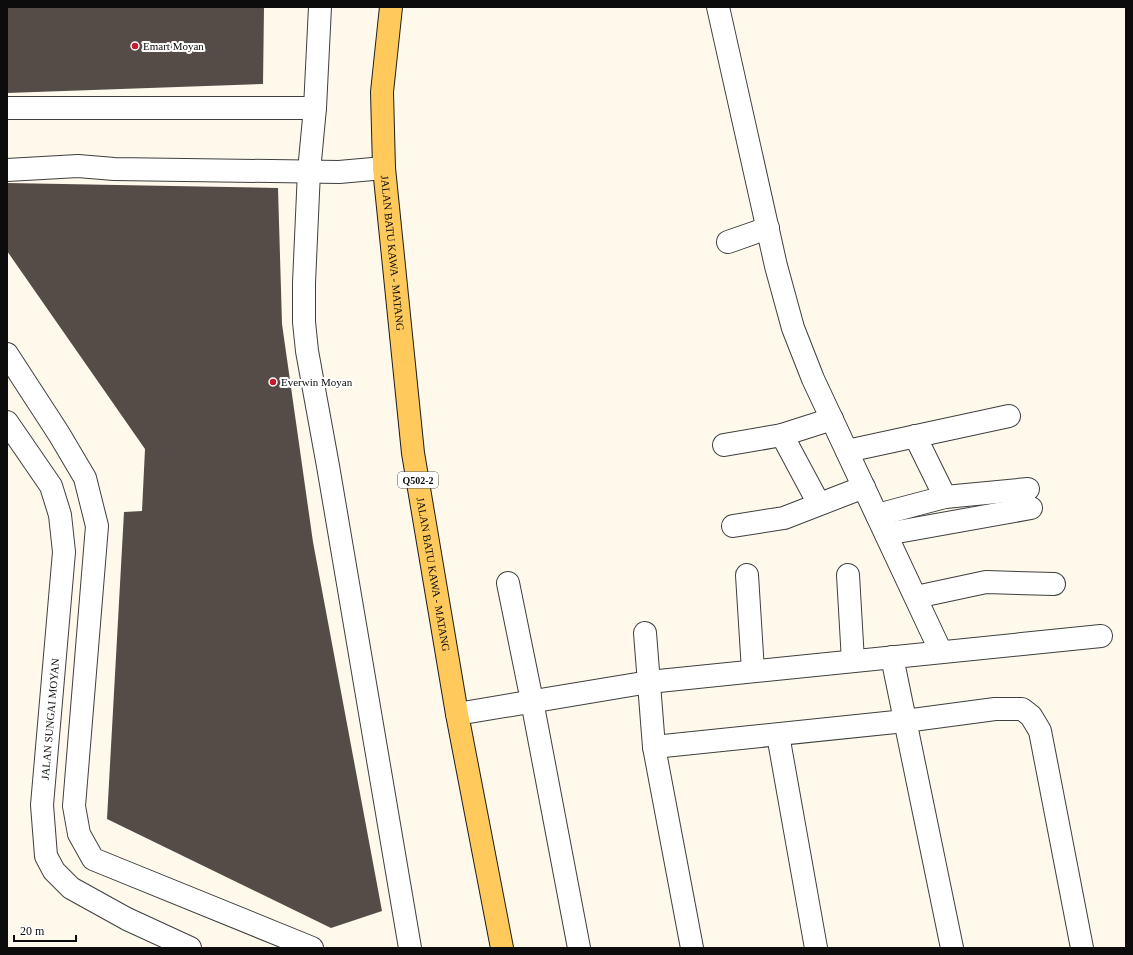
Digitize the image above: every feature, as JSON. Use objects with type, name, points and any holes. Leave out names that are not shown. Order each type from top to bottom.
[{"type":"main road","name":"JALAN BATU KAWA - MATANG","points":[[391,7],[382,92],[384,168],[413,452],[457,714],[502,948]]},
{"type":"street","points":[[320,7],[315,108],[309,172],[304,322],[307,351],[410,948]]},
{"type":"street","points":[[718,7],[776,266],[793,328],[813,379],[941,652]]},
{"type":"street","points":[[7,108],[315,108]]},
{"type":"street","points":[[7,170],[78,166],[114,169],[339,172],[384,168]]},
{"type":"street","points":[[728,242],[768,228]]},
{"type":"street","points":[[7,354],[59,434],[85,478],[97,526],[74,806],[79,834],[93,859],[312,948]]},
{"type":"street","points":[[847,451],[1009,416]]},
{"type":"street","points":[[724,445],[782,436],[832,419]]},
{"type":"street","name":"JALAN SUNGAI MOYAN","points":[[7,422],[51,486],[60,515],[64,552],[42,805],[46,856],[54,871],[72,888],[127,919],[190,948]]},
{"type":"street","points":[[782,436],[819,504]]},
{"type":"street","points":[[914,436],[945,497]]},
{"type":"street","points":[[733,526],[784,518],[864,487]]},
{"type":"street","points":[[945,497],[1029,498],[881,524],[945,497]]},
{"type":"street","points":[[747,575],[753,671]]},
{"type":"street","points":[[848,576],[853,661]]},
{"type":"street","points":[[916,597],[986,582],[1054,584]]},
{"type":"street","points":[[508,583],[579,948]]},
{"type":"street","points":[[645,633],[654,747],[692,948]]},
{"type":"street","points":[[457,714],[649,682],[1101,636]]},
{"type":"street","points":[[892,657],[952,948]]},
{"type":"street","points":[[654,747],[905,721],[995,709],[1022,709],[1031,716],[1040,731],[1082,948]]},
{"type":"street","points":[[778,735],[816,948]]},
{"type":"building","name":"Emart Moyan","points":[[7,7],[264,7],[263,84],[7,93]]},
{"type":"building","points":[[7,183],[278,188],[282,324],[313,542],[382,911],[331,928],[107,819],[124,512],[142,511],[145,449],[7,251]]},
{"type":"place","name":"Emart Moyan","points":[[135,46]]},
{"type":"place","name":"Everwin Moyan","points":[[273,382]]}]
